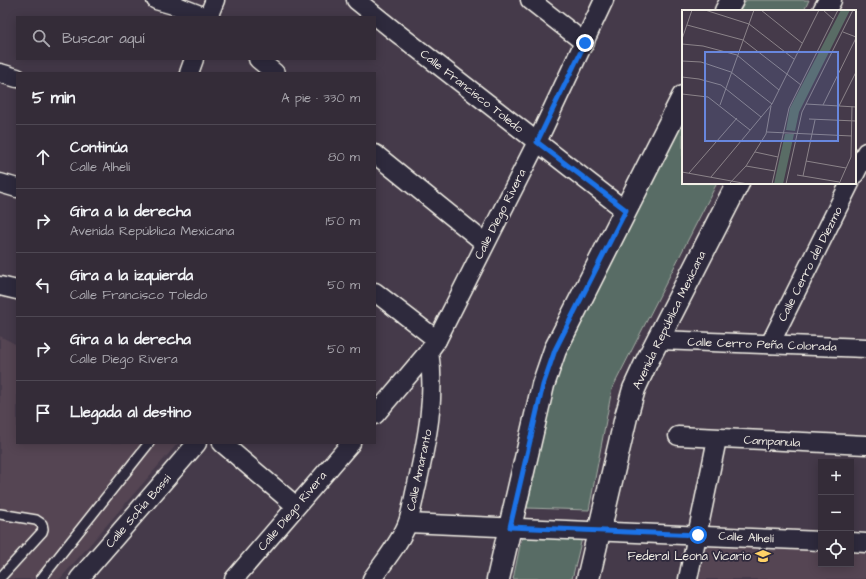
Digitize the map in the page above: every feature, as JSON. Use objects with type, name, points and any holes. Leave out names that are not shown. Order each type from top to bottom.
[{"type":"main road","points":[[727,10],[732,0]]},
{"type":"main road","points":[[825,10],[830,0]]},
{"type":"main road","points":[[498,579],[543,385],[555,350],[682,99]]},
{"type":"main road","name":"Avenida República Mexicana","points":[[588,579],[634,389],[737,184]]},
{"type":"street","points":[[156,0],[202,16]]},
{"type":"street","points":[[208,16],[215,0]]},
{"type":"street","name":"Calle Francisco Toledo","points":[[356,0],[626,210]]},
{"type":"street","points":[[530,0],[585,43]]},
{"type":"street","name":"Calle Diego Rivera","points":[[376,414],[433,346],[537,142],[604,0]]},
{"type":"street","points":[[189,72],[194,60]]},
{"type":"street","points":[[259,60],[274,72]]},
{"type":"street","points":[[0,73],[16,78]]},
{"type":"street","points":[[856,172],[866,152]]},
{"type":"street","points":[[376,155],[485,243]]},
{"type":"street","points":[[0,183],[16,188]]},
{"type":"street","name":"Calle Cerro del Diezmo","points":[[770,344],[850,184]]},
{"type":"street","points":[[0,286],[16,290]]},
{"type":"street","points":[[376,293],[433,346]]},
{"type":"street","name":"Calle Cerro Peña Colorada","points":[[659,340],[866,348]]},
{"type":"street","name":"Calle Amaranto","points":[[372,579],[408,523],[422,463],[430,416],[433,346]]},
{"type":"street","name":"Campanula","points":[[678,436],[866,445]]},
{"type":"street","points":[[688,579],[717,439]]},
{"type":"street","name":"Calle Sofía Bassi","points":[[79,579],[196,444]]},
{"type":"street","points":[[223,444],[296,506]]},
{"type":"street","name":"Calle Diego Rivera","points":[[234,579],[349,444]]},
{"type":"street","name":"Calle Alhelí","points":[[408,523],[818,541]]},
{"type":"street","points":[[854,542],[866,543]]},
{"type":"lane","points":[[41,579],[148,444]]},
{"type":"lane","points":[[0,514],[36,520],[42,524],[43,527],[42,532],[38,537],[0,578]]},
{"type":"shaded area","points":[[0,336],[16,344],[16,444],[177,444],[60,579],[0,579]]},
{"type":"shaded area","name":"Federal Leona Vicario","points":[[707,543],[818,547],[818,567],[854,567],[854,548],[866,549],[866,579],[699,579]]},
{"type":"green space","points":[[746,0],[809,0],[804,10],[741,10]]},
{"type":"green space","points":[[682,123],[682,184],[716,184],[612,389],[589,510],[527,508],[558,362]]},
{"type":"green space","points":[[523,531],[583,534],[572,579],[513,579]]},
{"type":"place","name":"Federal Leona Vicario","points":[[763,556]]},
{"type":"route","points":[[585,43],[537,142],[626,210],[555,350],[549,366],[543,385],[510,527],[698,535]]}]
